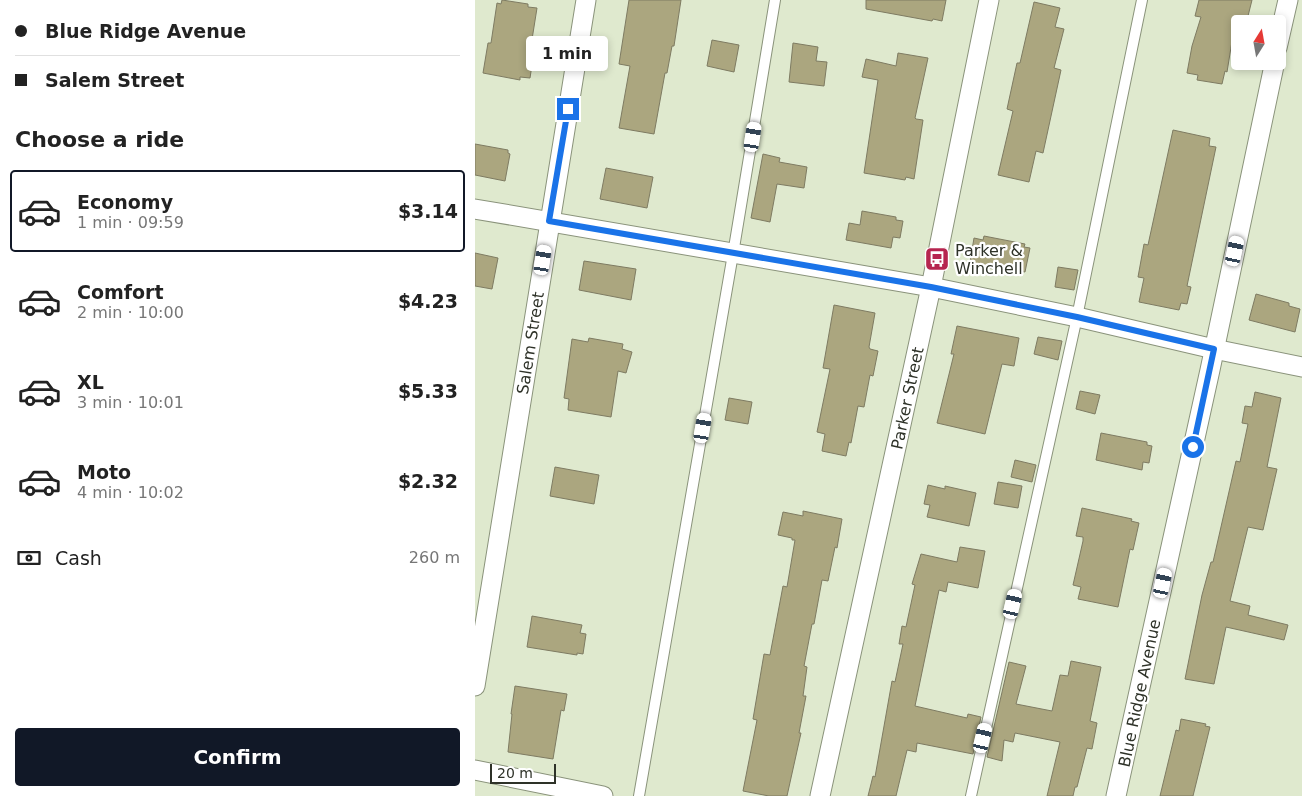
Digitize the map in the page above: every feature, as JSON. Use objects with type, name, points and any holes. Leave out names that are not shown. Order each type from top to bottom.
[{"type":"street","name":"Salem Street","points":[[475,686],[586,0]]},
{"type":"street","name":"Parker Street","points":[[820,796],[931,287],[989,0]]},
{"type":"street","points":[[1285,15],[1288,0]]},
{"type":"street","name":"Blue Ridge Avenue","points":[[1116,796],[1273,70]]},
{"type":"street","points":[[475,209],[931,287],[1302,367]]},
{"type":"street","points":[[475,770],[603,796]]},
{"type":"lane","points":[[639,796],[775,0]]},
{"type":"lane","points":[[971,796],[1077,317],[1142,0]]},
{"type":"building","points":[[502,0],[528,4],[528,7],[537,8],[530,52],[534,52],[530,78],[520,77],[520,80],[483,73],[488,43],[491,43],[497,3],[501,4]]},
{"type":"building","points":[[629,0],[681,0],[674,46],[672,46],[667,73],[665,73],[654,134],[619,128],[630,66],[619,64]]},
{"type":"building","points":[[866,0],[946,0],[942,21],[933,19],[932,21],[866,9]]},
{"type":"building","points":[[1199,0],[1252,0],[1248,15],[1231,15],[1231,47],[1227,72],[1225,71],[1222,84],[1197,80],[1198,75],[1187,73],[1192,46],[1201,17],[1195,16]]},
{"type":"building","points":[[1034,2],[1060,8],[1055,27],[1064,29],[1054,68],[1061,70],[1043,153],[1036,151],[1029,182],[998,175],[1013,111],[1007,109],[1017,63],[1020,63]]},
{"type":"building","points":[[712,40],[739,45],[734,72],[707,66]]},
{"type":"building","points":[[793,43],[818,47],[816,61],[827,62],[824,86],[789,82]]},
{"type":"building","points":[[898,53],[928,58],[915,118],[923,120],[914,179],[906,177],[905,180],[864,173],[878,80],[862,77],[866,59],[896,66]]},
{"type":"building","points":[[1173,130],[1210,138],[1209,146],[1216,147],[1187,286],[1191,287],[1187,304],[1181,303],[1179,310],[1139,302],[1144,278],[1138,277],[1144,244],[1148,245]]},
{"type":"building","points":[[475,144],[508,150],[510,154],[505,181],[475,175]]},
{"type":"building","points":[[763,154],[780,158],[779,162],[807,167],[804,188],[777,184],[770,222],[751,218]]},
{"type":"building","points":[[606,168],[653,177],[647,208],[600,199]]},
{"type":"building","points":[[862,211],[896,217],[896,220],[903,221],[900,238],[893,237],[891,248],[846,240],[849,223],[860,225]]},
{"type":"building","points":[[984,236],[1025,244],[1024,247],[1030,248],[1025,272],[1019,271],[1019,274],[978,266],[979,264],[970,262],[974,238],[983,240]]},
{"type":"building","points":[[475,253],[498,258],[492,289],[475,286]]},
{"type":"building","points":[[584,261],[636,269],[631,300],[579,290]]},
{"type":"building","points":[[1058,267],[1078,270],[1074,290],[1055,287]]},
{"type":"building","points":[[1256,294],[1289,303],[1289,306],[1300,309],[1295,332],[1249,320]]},
{"type":"building","points":[[834,305],[875,313],[869,347],[878,351],[873,376],[870,375],[864,407],[858,406],[851,443],[849,442],[846,456],[822,451],[825,434],[817,432],[830,369],[823,368]]},
{"type":"building","points":[[957,326],[1019,338],[1014,366],[1002,364],[985,434],[937,423],[954,354],[951,354]]},
{"type":"building","points":[[1038,337],[1062,341],[1058,360],[1034,354]]},
{"type":"building","points":[[589,338],[623,344],[622,349],[632,352],[626,373],[618,371],[611,417],[568,410],[569,399],[564,398],[572,339],[588,342]]},
{"type":"building","points":[[1080,391],[1100,395],[1095,414],[1076,409]]},
{"type":"building","points":[[1255,392],[1281,398],[1267,467],[1277,469],[1263,530],[1248,527],[1230,601],[1250,606],[1248,615],[1288,625],[1284,640],[1226,627],[1214,684],[1185,679],[1202,595],[1211,562],[1213,562],[1236,461],[1240,462],[1248,424],[1242,423],[1245,406],[1252,407]]},
{"type":"building","points":[[729,398],[752,402],[748,424],[725,420]]},
{"type":"building","points":[[1101,433],[1147,442],[1147,445],[1152,446],[1149,463],[1143,462],[1142,470],[1096,460]]},
{"type":"building","points":[[1015,460],[1036,465],[1032,482],[1011,477]]},
{"type":"building","points":[[555,467],[599,475],[594,504],[550,496]]},
{"type":"building","points":[[998,482],[1022,486],[1018,508],[994,504]]},
{"type":"building","points":[[928,485],[945,489],[945,486],[976,493],[969,526],[927,517],[930,505],[924,504]]},
{"type":"building","points":[[1082,508],[1132,519],[1131,521],[1139,523],[1133,550],[1130,549],[1118,607],[1078,599],[1081,587],[1073,585],[1083,541],[1083,537],[1076,536]]},
{"type":"building","points":[[803,511],[842,519],[837,548],[835,547],[828,581],[822,580],[814,624],[812,624],[804,666],[807,667],[803,696],[806,696],[799,733],[801,733],[787,796],[769,796],[743,791],[757,720],[753,719],[764,654],[770,655],[783,586],[787,587],[795,540],[778,535],[783,512],[803,516]]},
{"type":"building","points":[[960,547],[985,551],[978,588],[948,582],[946,592],[939,590],[915,706],[967,718],[968,714],[981,717],[973,754],[917,743],[916,752],[907,750],[896,796],[868,796],[873,776],[875,777],[892,681],[895,682],[903,644],[899,644],[902,626],[906,627],[915,585],[912,584],[921,554],[957,562]]},
{"type":"building","points":[[532,616],[582,625],[580,633],[586,634],[583,654],[577,653],[577,655],[527,647]]},
{"type":"building","points":[[1071,661],[1101,667],[1090,721],[1097,723],[1092,749],[1087,748],[1073,796],[1047,796],[1060,742],[1015,733],[1013,742],[1004,740],[1002,761],[987,757],[1009,662],[1026,666],[1016,704],[1052,711],[1060,675],[1068,676]]},
{"type":"building","points":[[515,686],[567,694],[564,711],[561,710],[553,759],[508,752]]},
{"type":"building","points":[[1181,719],[1206,724],[1205,726],[1210,727],[1193,796],[1160,796],[1176,730],[1179,731]]},
{"type":"place","name":"Parker & Winchell","points":[[937,259]]},
{"type":"route","points":[[568,109],[549,221],[931,287],[1077,317],[1214,349],[1193,447]]}]
